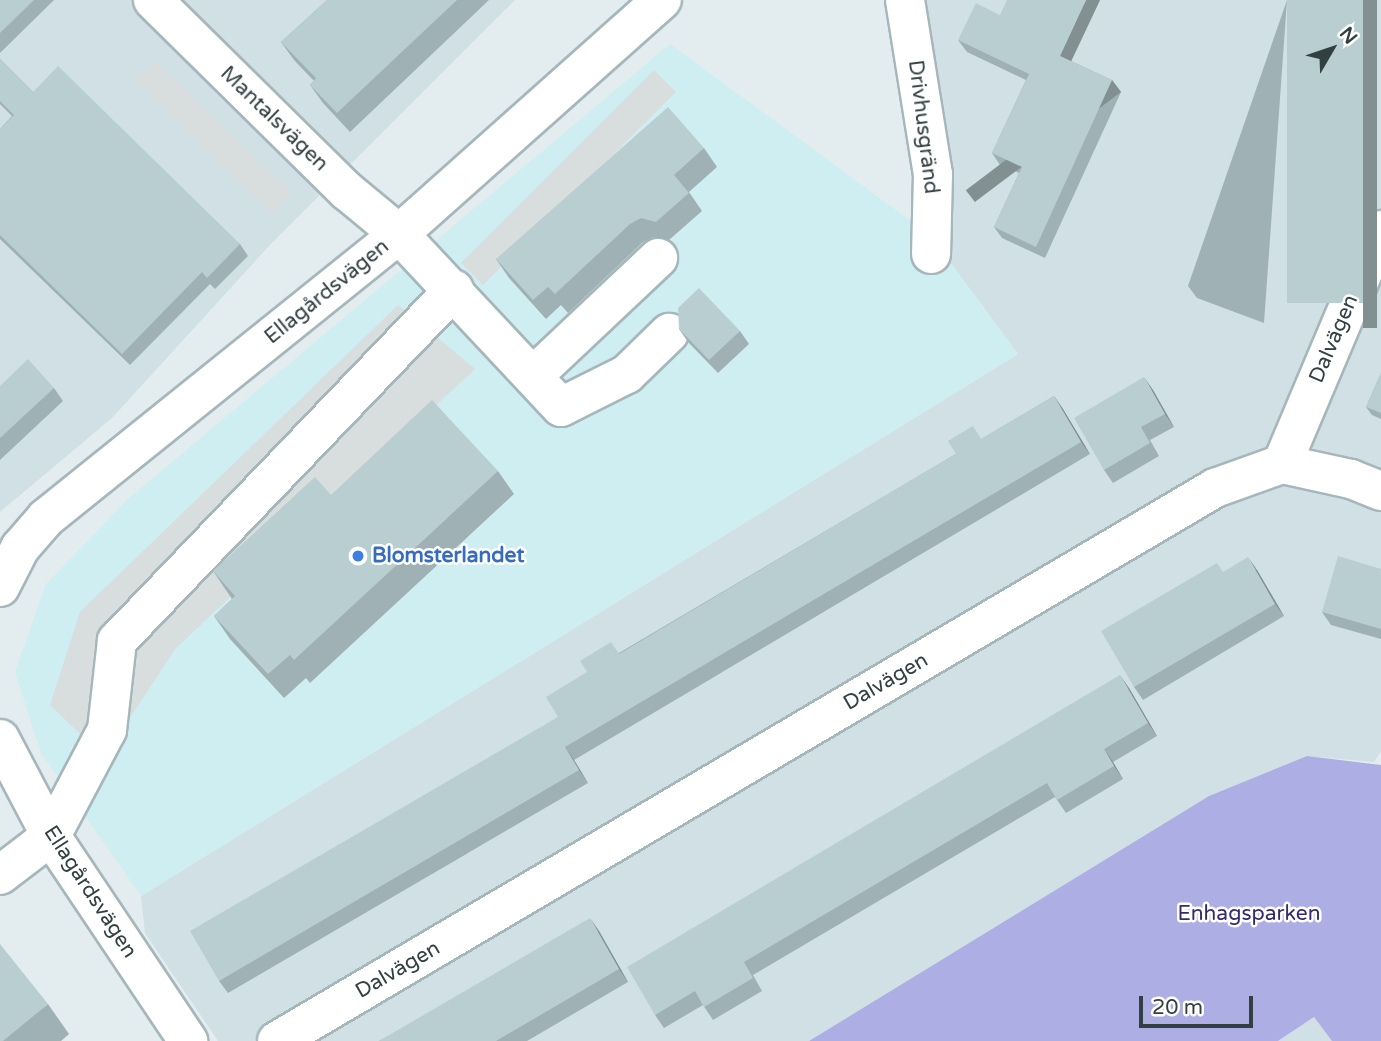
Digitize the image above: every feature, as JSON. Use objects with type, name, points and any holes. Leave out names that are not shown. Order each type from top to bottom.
[{"type":"street","name":"Mantalsvägen","points":[[152,0],[347,191],[399,234],[454,289],[561,407],[627,374],[669,333]]},
{"type":"street","name":"Ellagårdsvägen","points":[[0,587],[20,548],[46,518],[399,234],[662,0]]},
{"type":"street","name":"Drivhusgränd","points":[[905,0],[933,174],[932,254]]},
{"type":"street","name":"Dalvägen","points":[[277,1041],[1215,488],[1282,464],[1381,230]]},
{"type":"street","points":[[533,376],[659,258]]},
{"type":"street","points":[[0,875],[51,836],[107,730],[117,640],[454,289]]},
{"type":"street","points":[[1282,464],[1351,479],[1381,491]]},
{"type":"street","name":"Ellagårdsvägen","points":[[0,739],[51,836],[187,1041]]},
{"type":"shaded area","points":[[0,0],[515,0],[268,247],[112,418],[0,512]]},
{"type":"shaded area","points":[[910,0],[1381,0],[1381,751],[1374,762],[1307,756],[1209,796],[809,1041],[218,1041],[145,933],[141,896],[1018,354],[930,235]]},
{"type":"shaded area","points":[[670,44],[930,235],[1018,354],[141,896],[41,753],[15,672],[46,584],[128,499]]},
{"type":"shaded area","points":[[155,61],[292,193],[272,213],[136,81]]},
{"type":"shaded area","points":[[654,70],[676,92],[483,285],[461,263]]},
{"type":"shaded area","points":[[398,305],[475,369],[176,648],[104,757],[50,705],[80,612]]},
{"type":"shaded area","points":[[1314,1017],[1332,1041],[1278,1041]]},
{"type":"green space","name":"Enhagsparken","points":[[1307,756],[1381,765],[1381,1041],[1332,1041],[1314,1017],[1278,1041],[809,1041],[1209,796]]},
{"type":"building","points":[[0,0],[34,0],[0,33]]},
{"type":"building","points":[[327,0],[457,0],[337,113],[310,85],[316,78],[281,42]]},
{"type":"building","points":[[1007,0],[1086,0],[1060,56],[1112,80],[1036,247],[994,227],[1022,167],[992,153],[1029,74],[958,40],[976,3],[1000,15]]},
{"type":"building","points":[[1287,0],[1363,0],[1363,303],[1287,303]]},
{"type":"building","points":[[0,59],[33,92],[58,66],[240,244],[207,278],[202,272],[122,354],[0,235],[0,129],[14,115],[0,101]]},
{"type":"building","points":[[668,107],[704,148],[674,175],[689,193],[656,222],[641,218],[630,224],[555,294],[548,287],[533,300],[496,259]]},
{"type":"building","points":[[699,288],[740,331],[709,360],[679,329],[678,308]]},
{"type":"building","points":[[28,359],[54,388],[0,438],[0,386]]},
{"type":"building","points":[[1381,373],[1381,413],[1366,407]]},
{"type":"building","points":[[1144,377],[1165,414],[1141,427],[1150,443],[1104,470],[1074,418]]},
{"type":"building","points":[[1054,396],[1081,442],[565,747],[579,770],[219,981],[190,931],[558,717],[546,697],[587,672],[580,661],[611,642],[619,654],[956,454],[948,441],[973,426],[981,439]]},
{"type":"building","name":"Blomsterlandet","points":[[432,400],[498,471],[294,660],[290,655],[268,674],[214,616],[235,596],[213,571],[315,477],[331,495]]},
{"type":"building","points":[[1338,556],[1381,569],[1381,629],[1322,612]]},
{"type":"building","points":[[1248,557],[1275,604],[1134,687],[1101,631],[1217,563],[1223,572]]},
{"type":"building","points":[[1120,675],[1148,723],[1104,749],[1114,766],[1057,800],[1047,783],[744,962],[753,978],[704,1007],[695,991],[655,1015],[627,967]]},
{"type":"building","points":[[590,918],[619,969],[496,1041],[379,1041]]},
{"type":"building","points":[[0,944],[48,1004],[3,1041],[0,1041]]},
{"type":"place","name":"Blomsterlandet","points":[[358,556]]}]
